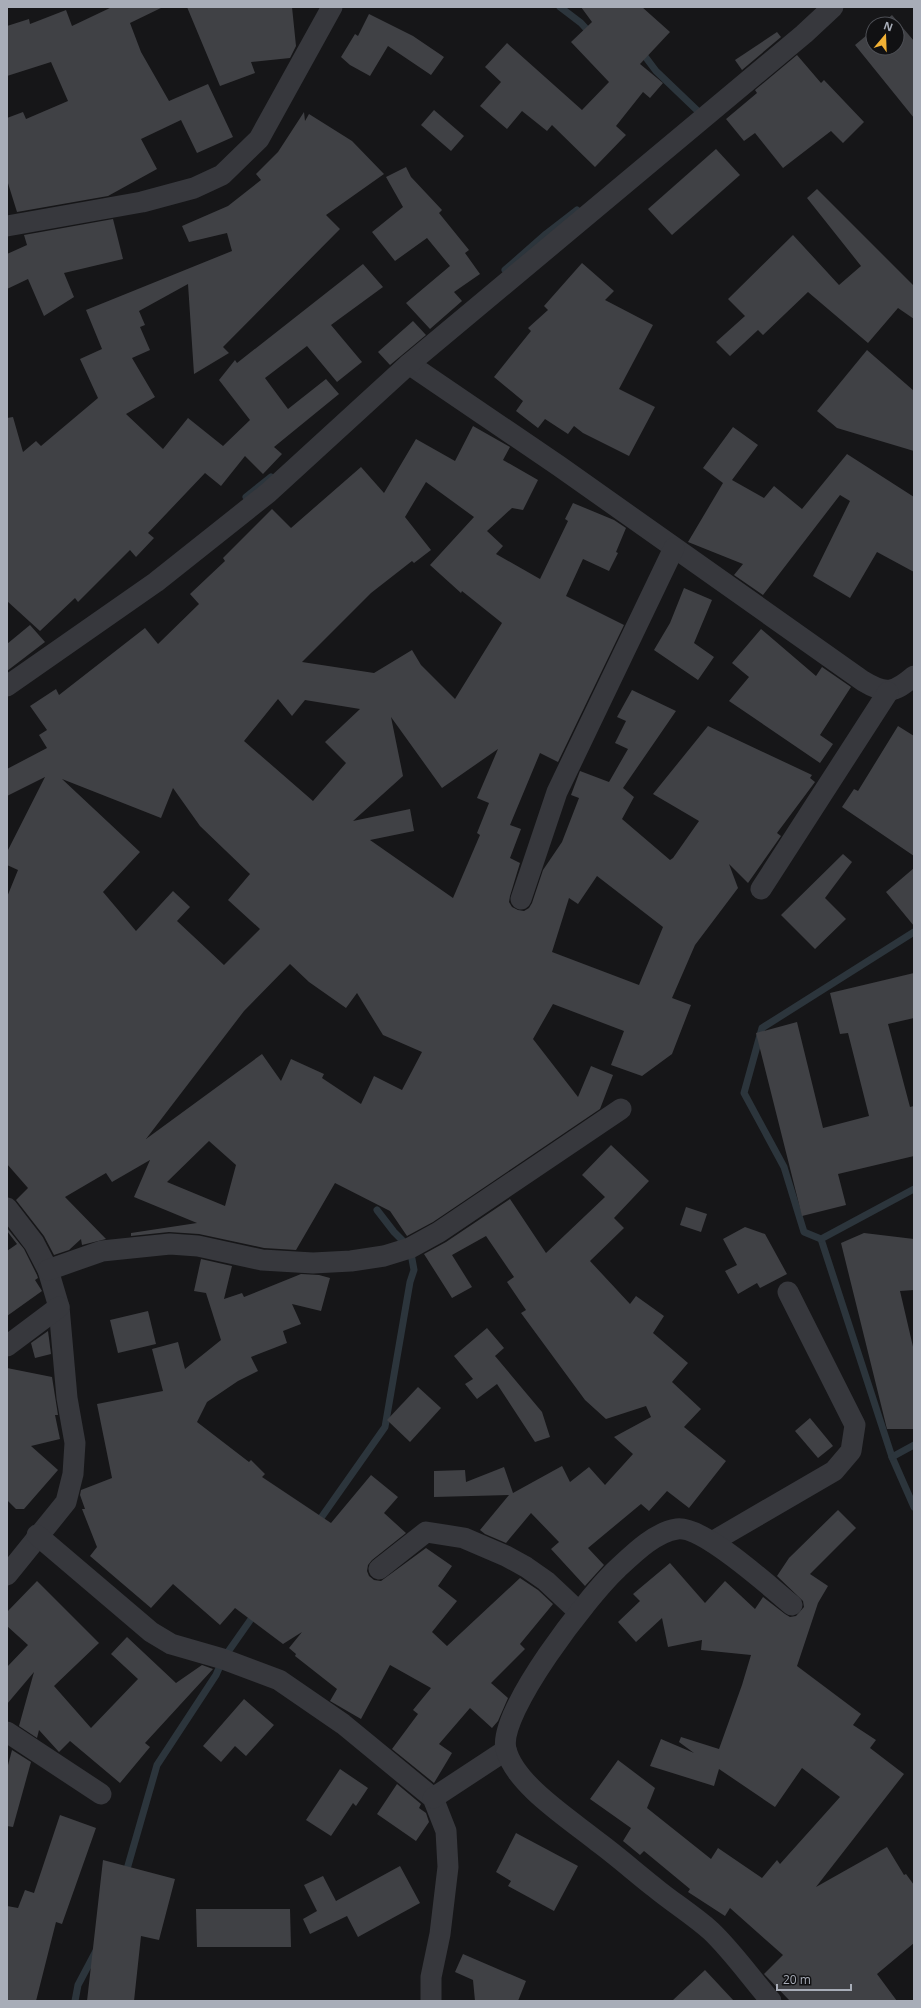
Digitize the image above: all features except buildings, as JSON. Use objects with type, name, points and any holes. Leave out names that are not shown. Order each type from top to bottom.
[{"type":"street","points":[[7,226],[142,202],[194,188],[222,175],[259,139],[332,7]]},
{"type":"street","points":[[7,686],[156,582],[268,493],[409,364],[804,34],[833,7]]},
{"type":"street","points":[[409,364],[863,681],[876,689],[888,692],[901,687],[914,676]]},
{"type":"street","points":[[521,899],[557,792],[674,548]]},
{"type":"street","points":[[761,889],[888,692]]},
{"type":"street","points":[[48,1270],[102,1251],[170,1244],[198,1246],[262,1260],[313,1263],[351,1262],[384,1256],[410,1248],[439,1232],[621,1109]]},
{"type":"street","points":[[7,1208],[34,1243],[48,1270],[59,1307],[67,1398],[75,1443],[73,1474],[66,1502],[37,1535],[7,1575]]},
{"type":"street","points":[[712,1542],[834,1471],[851,1451],[855,1425],[788,1292]]},
{"type":"street","points":[[7,1346],[59,1307]]},
{"type":"street","points":[[771,2001],[710,1931],[545,1800],[516,1772],[506,1750],[504,1735],[524,1693],[548,1654],[579,1612],[616,1569],[648,1543],[663,1534],[678,1529],[694,1532],[712,1542],[742,1564],[792,1605]]},
{"type":"street","points":[[379,1569],[426,1532],[464,1538],[526,1567],[546,1582],[579,1612]]},
{"type":"street","points":[[37,1535],[151,1632],[171,1644],[223,1659],[279,1680],[342,1724],[433,1798],[446,1831],[448,1867],[440,1934],[431,1977],[431,2001]]},
{"type":"street","points":[[7,1732],[101,1794]]},
{"type":"street","points":[[433,1798],[506,1750]]},
{"type":"waterway","points":[[560,7],[581,23],[591,34]]},
{"type":"waterway","points":[[641,51],[656,71],[703,116]]},
{"type":"waterway","points":[[505,270],[546,234],[577,210]]},
{"type":"waterway","points":[[246,497],[271,477]]},
{"type":"waterway","points":[[914,932],[762,1028],[744,1093],[784,1167],[804,1232],[821,1239],[892,1457],[914,1507]]},
{"type":"waterway","points":[[821,1239],[914,1189]]},
{"type":"waterway","points":[[316,1525],[385,1427],[410,1282],[414,1270],[410,1248],[394,1232],[377,1210]]},
{"type":"waterway","points":[[892,1457],[914,1445]]},
{"type":"waterway","points":[[125,1876],[157,1765],[216,1675],[223,1659],[256,1612]]},
{"type":"waterway","points":[[75,2001],[78,1985],[96,1951]]}]
